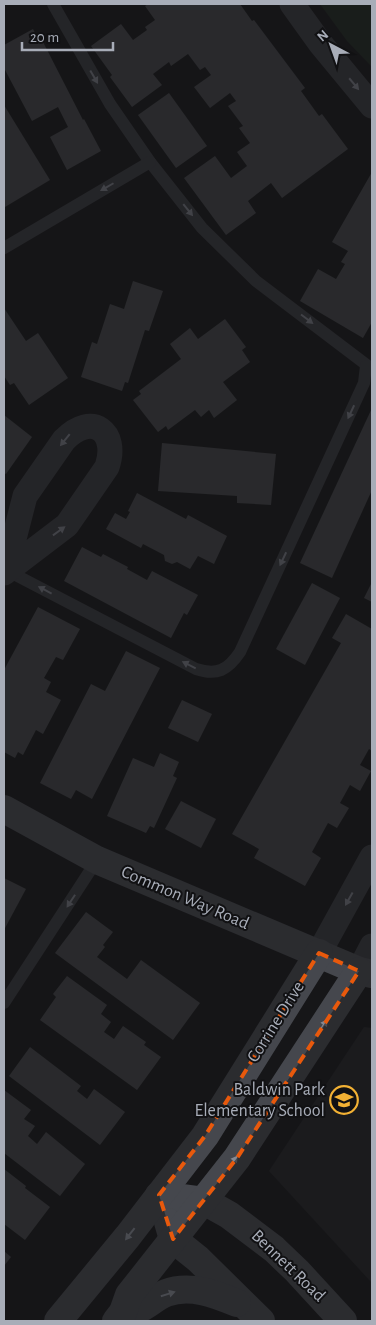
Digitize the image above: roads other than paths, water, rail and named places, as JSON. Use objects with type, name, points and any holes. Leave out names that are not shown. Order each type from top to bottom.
[{"type":"street","points":[[292,4],[320,43],[372,106]]},
{"type":"street","points":[[87,425],[100,428],[106,434],[110,448],[110,459],[107,467],[67,525],[4,570],[25,496],[71,432],[87,425]]},
{"type":"street","name":"Common Way Road","points":[[4,809],[97,860],[366,973]]},
{"type":"street","name":"Corrine Drive","points":[[58,1321],[128,1236],[205,1136],[319,953],[372,857]]},
{"type":"street","points":[[120,1317],[129,1295],[237,1158],[366,973],[372,946]]},
{"type":"street","points":[[159,1195],[173,1239],[198,1259],[254,1314]]},
{"type":"street","name":"Bennett Road","points":[[159,1195],[204,1201],[236,1220],[274,1249],[343,1321]]},
{"type":"street","points":[[120,1317],[167,1293],[182,1290],[200,1290],[220,1296],[254,1314]]},
{"type":"lane","points":[[4,570],[196,669],[213,672],[223,670],[232,663],[240,652],[364,383],[369,368],[256,281],[202,228],[150,162],[110,104],[54,4]]},
{"type":"lane","points":[[4,248],[150,162]]},
{"type":"lane","points":[[4,1003],[97,860]]},
{"type":"place","name":"Baldwin Park Elementary School","points":[[344,1100]]}]
